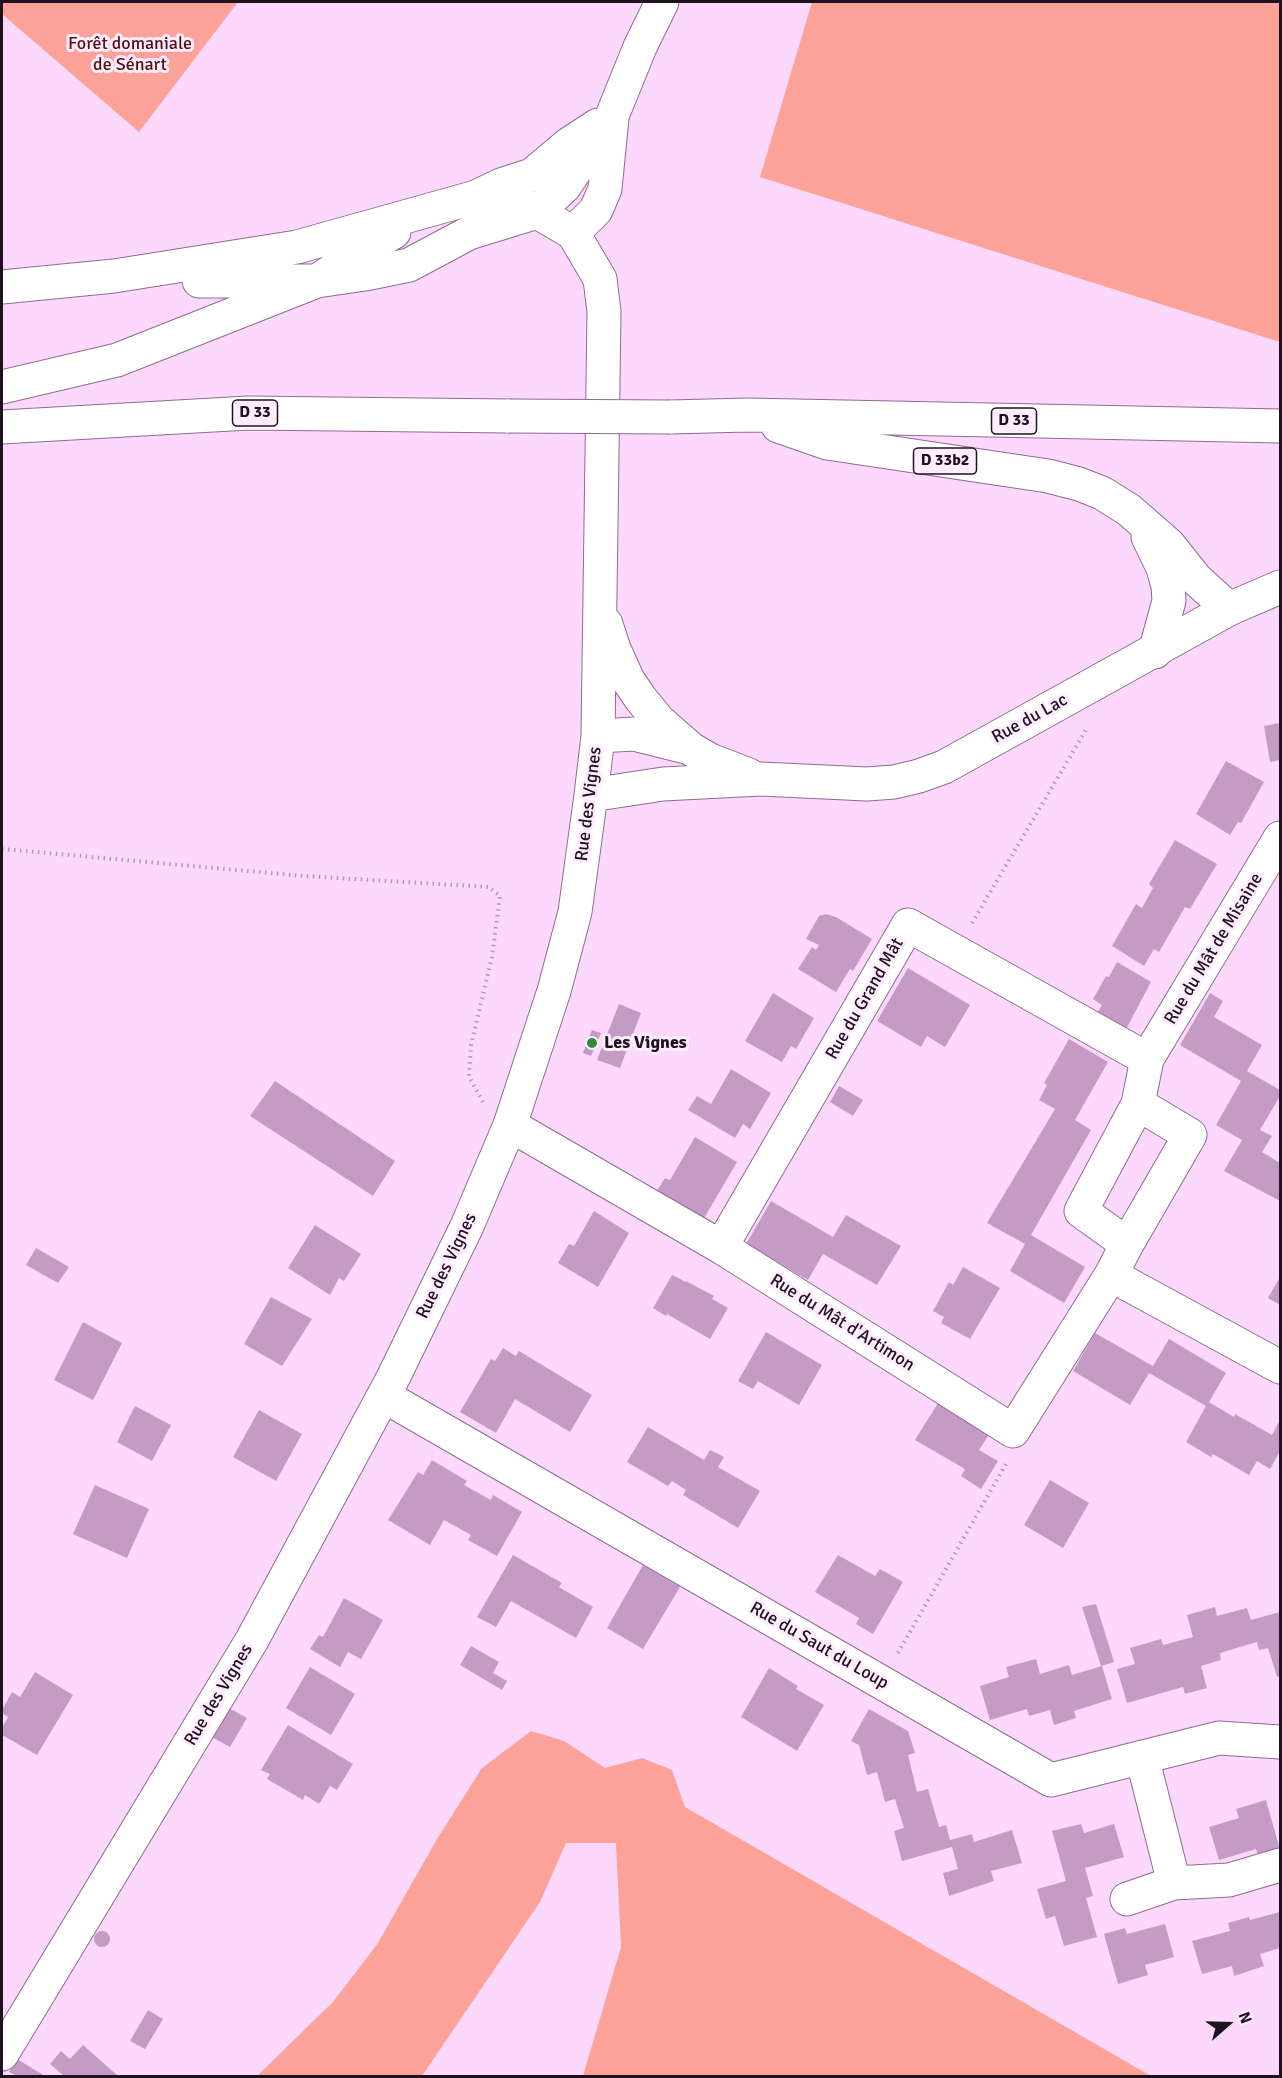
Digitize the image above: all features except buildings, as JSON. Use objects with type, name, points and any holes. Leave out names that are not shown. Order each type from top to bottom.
[{"type":"street","points":[[114,276],[177,282],[317,281],[365,274],[409,265],[469,233],[537,212],[564,187],[612,116],[640,47],[662,2]]},
{"type":"street","points":[[2,387],[117,360],[317,281],[368,247],[463,201],[532,175],[569,144],[612,116]]},
{"type":"street","points":[[2,287],[114,276],[297,248],[463,201],[502,195],[573,233],[596,210],[605,189],[612,116]]},
{"type":"street","name":"Rue des Vignes","points":[[2,2054],[252,1640],[384,1396],[467,1226],[500,1115],[554,991],[575,912],[597,736],[604,312],[600,279],[573,233]]},
{"type":"street","name":"D 33","points":[[2,427],[248,413],[509,417],[748,416],[1281,426]]},
{"type":"street","name":"D 33b2","points":[[748,416],[828,443],[1048,476],[1102,493],[1138,517],[1169,545],[1196,579],[1229,609]]},
{"type":"street","points":[[1138,517],[1163,568],[1168,586],[1169,601],[1155,652]]},
{"type":"street","name":"Rue du Lac","points":[[591,795],[663,784],[761,779],[867,784],[894,782],[919,776],[944,767],[1229,609],[1281,587]]},
{"type":"street","name":"Rue du Lac","points":[[598,602],[614,650],[628,680],[659,721],[691,749],[710,760],[761,779]]},
{"type":"street","name":"Rue du Lac","points":[[597,736],[634,734],[691,749]]},
{"type":"street","name":"Rue du Mât de Misaine","points":[[1127,1244],[1081,1211],[1138,1104],[1147,1059],[1281,838]]},
{"type":"street","name":"Rue du Grand Mât","points":[[721,1247],[908,926],[1147,1059]]},
{"type":"street","points":[[1013,1431],[1111,1275],[1190,1135],[1138,1104]]},
{"type":"street","name":"Rue du Mât d'Artimon","points":[[500,1115],[721,1247],[1013,1431]]},
{"type":"street","points":[[1111,1275],[1281,1367]]},
{"type":"street","name":"Rue du Saut du Loup","points":[[384,1396],[1051,1780],[1219,1738],[1281,1742]]},
{"type":"street","points":[[1142,1757],[1174,1883]]},
{"type":"street","points":[[1127,1899],[1174,1883],[1229,1880],[1281,1865]]},
{"type":"path","points":[[955,952],[1073,752]]},
{"type":"path","points":[[2,849],[304,876],[489,887],[500,896],[492,957],[471,1045],[469,1077],[483,1102],[500,1115]]},
{"type":"path","points":[[881,1682],[1005,1466],[1013,1431]]},
{"type":"green space","name":"Forêt domaniale de Sénart","points":[[2,2],[238,2],[139,132],[2,14]]},
{"type":"green space","points":[[812,2],[1280,2],[1280,342],[760,177]]},
{"type":"green space","points":[[531,1731],[564,1741],[605,1768],[642,1758],[672,1770],[685,1807],[1151,2076],[583,2076],[621,1947],[616,1843],[566,1843],[540,1902],[422,2076],[257,2076],[333,2002],[378,1943],[437,1839],[482,1768]]},
{"type":"place","name":"Les Vignes","points":[[592,1043]]}]
